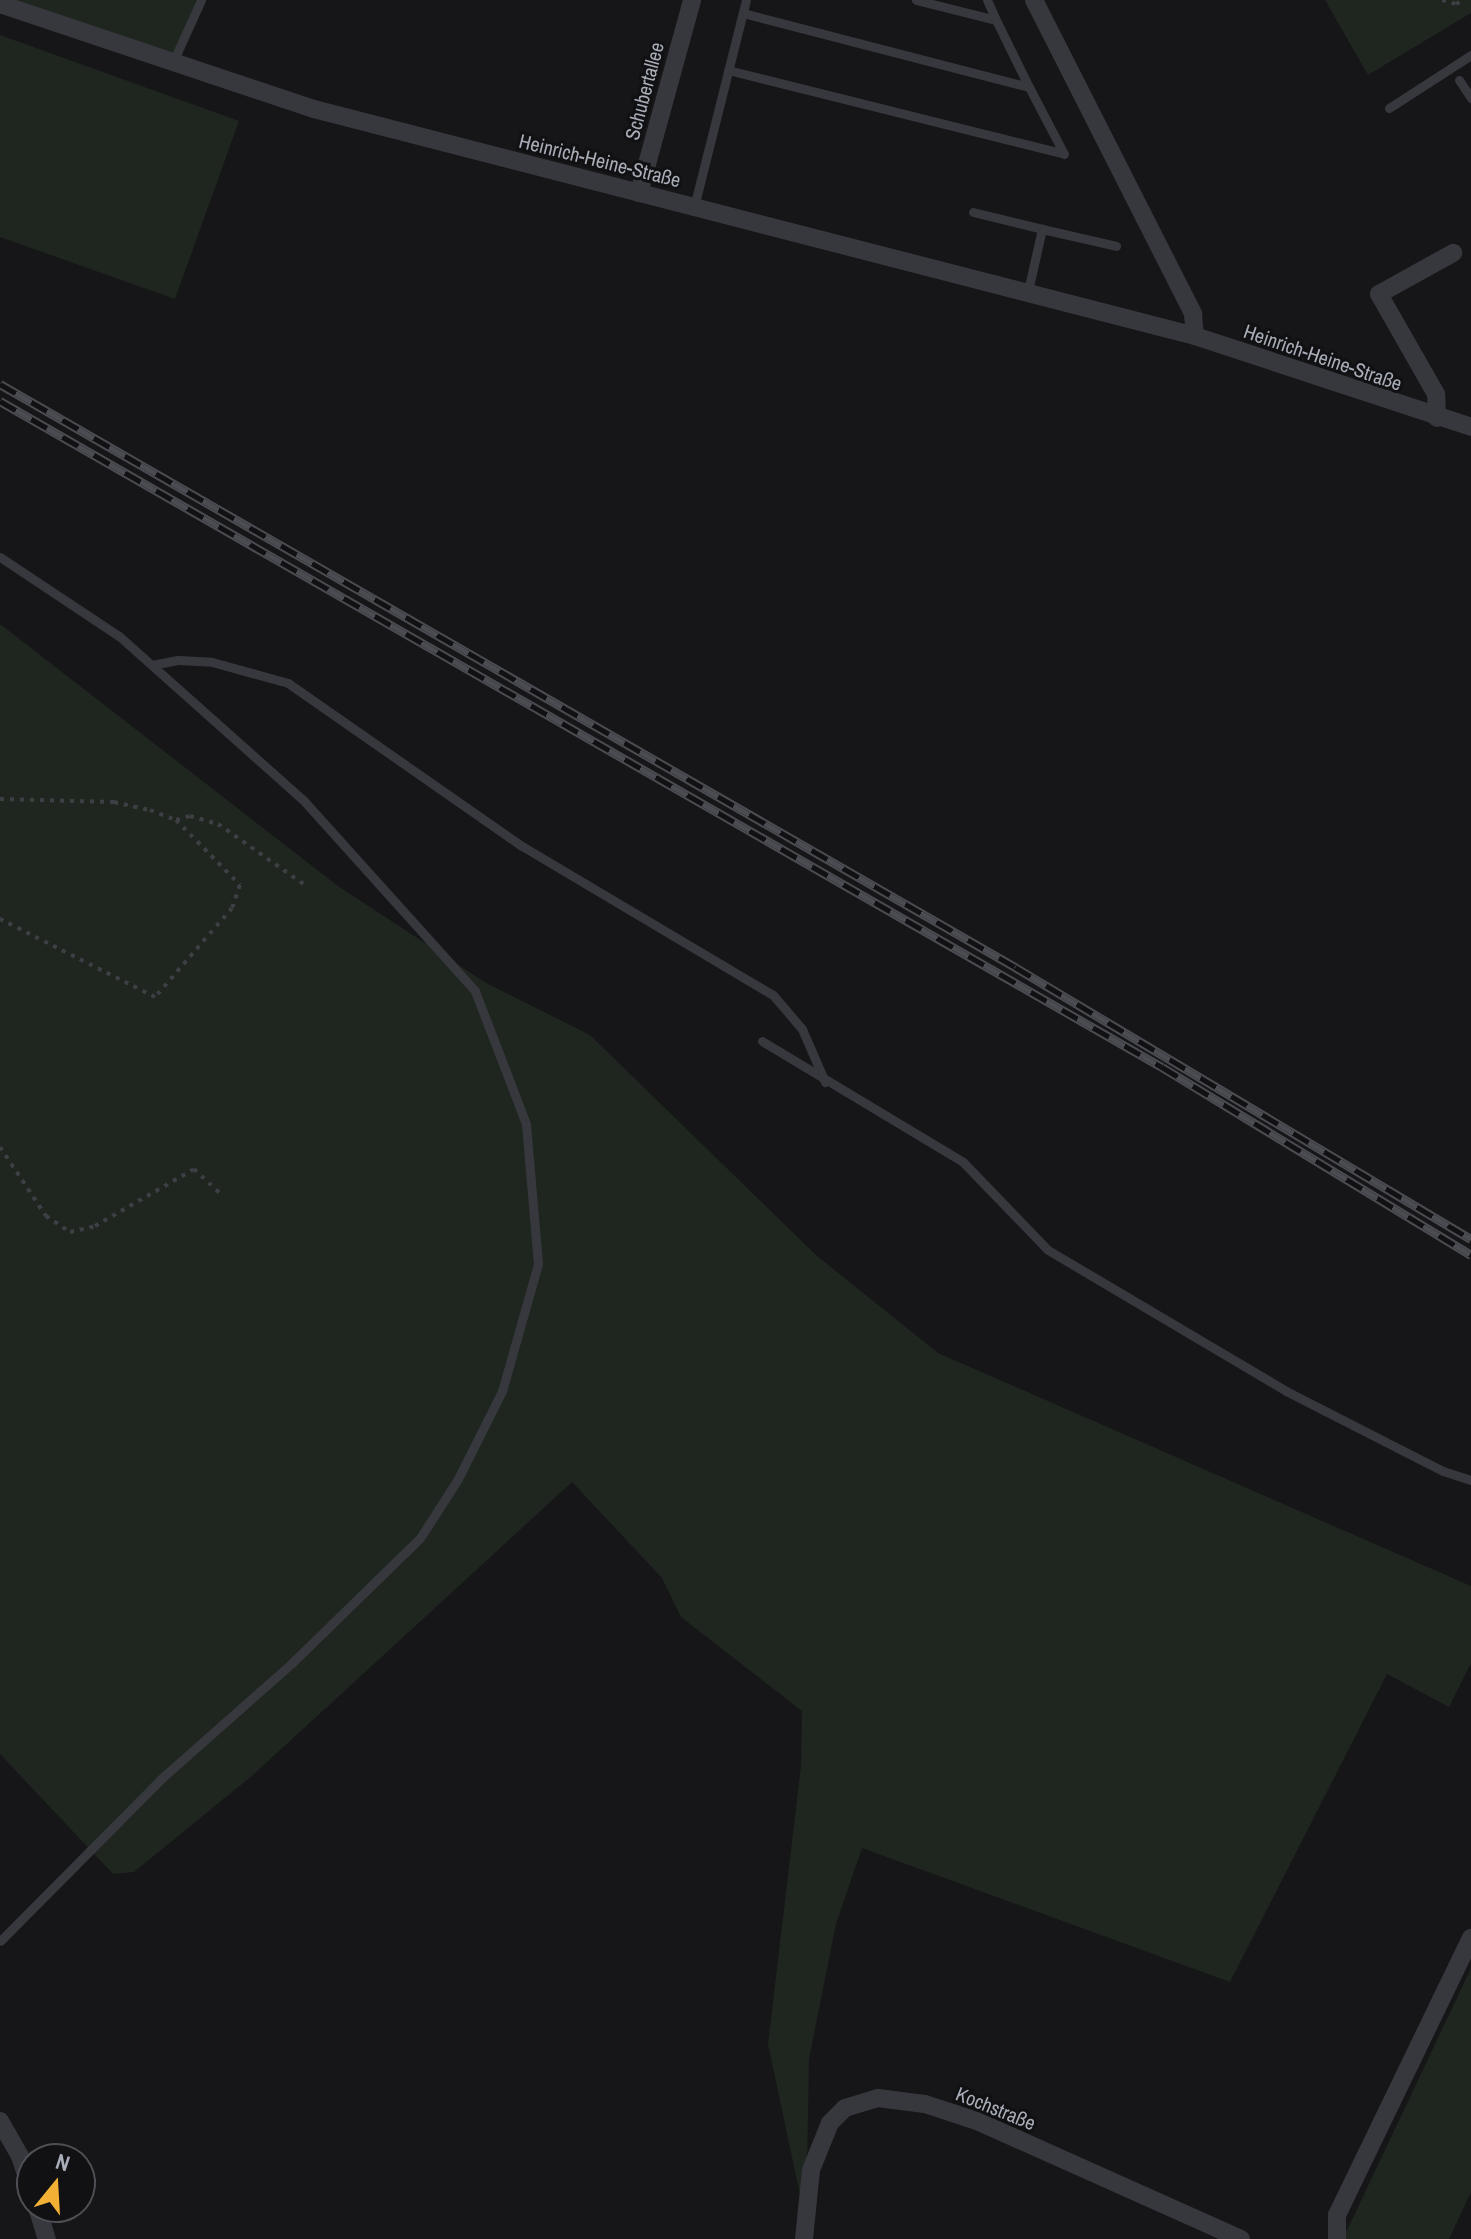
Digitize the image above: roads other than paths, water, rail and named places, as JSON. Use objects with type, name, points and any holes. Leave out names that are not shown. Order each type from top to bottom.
[{"type":"street","name":"Schubertallee","points":[[639,193],[692,0]]},
{"type":"street","points":[[1034,0],[1193,314],[1195,336]]},
{"type":"street","name":"Heinrich-Heine-Straße","points":[[0,4],[314,109],[1195,336],[1471,427]]},
{"type":"street","name":"Heinrich-Heine-Straße","points":[[1437,418],[1436,394],[1379,294],[1453,253]]},
{"type":"street","points":[[1337,2239],[1337,2215],[1471,1938]]},
{"type":"street","name":"Kochstraße","points":[[805,2231],[811,2170],[830,2123],[845,2108],[878,2098],[925,2104],[977,2121],[1241,2239]]},
{"type":"street","points":[[0,2121],[16,2149]]},
{"type":"lane","points":[[172,64],[201,0]]},
{"type":"lane","points":[[694,207],[746,0]]},
{"type":"lane","points":[[916,0],[996,20]]},
{"type":"lane","points":[[728,70],[1064,154],[987,0]]},
{"type":"lane","points":[[743,13],[1029,87]]},
{"type":"lane","points":[[1389,108],[1471,55]]},
{"type":"lane","points":[[1459,80],[1471,98]]},
{"type":"lane","points":[[973,212],[1116,246]]},
{"type":"lane","points":[[1028,291],[1042,229]]},
{"type":"lane","points":[[0,557],[119,636],[305,802],[475,991],[526,1124],[538,1264],[502,1391],[458,1479],[420,1538],[292,1663],[161,1779],[0,1941]]},
{"type":"lane","points":[[152,665],[178,660],[212,662],[288,683],[522,846],[773,995],[802,1029],[825,1082]]},
{"type":"lane","points":[[762,1041],[825,1082],[914,1129],[963,1162],[1048,1250],[1286,1391],[1443,1471],[1471,1480]]},
{"type":"railway","points":[[0,384],[1015,967],[1471,1239]]},
{"type":"railway","points":[[0,401],[1162,1067],[1471,1255]]}]
